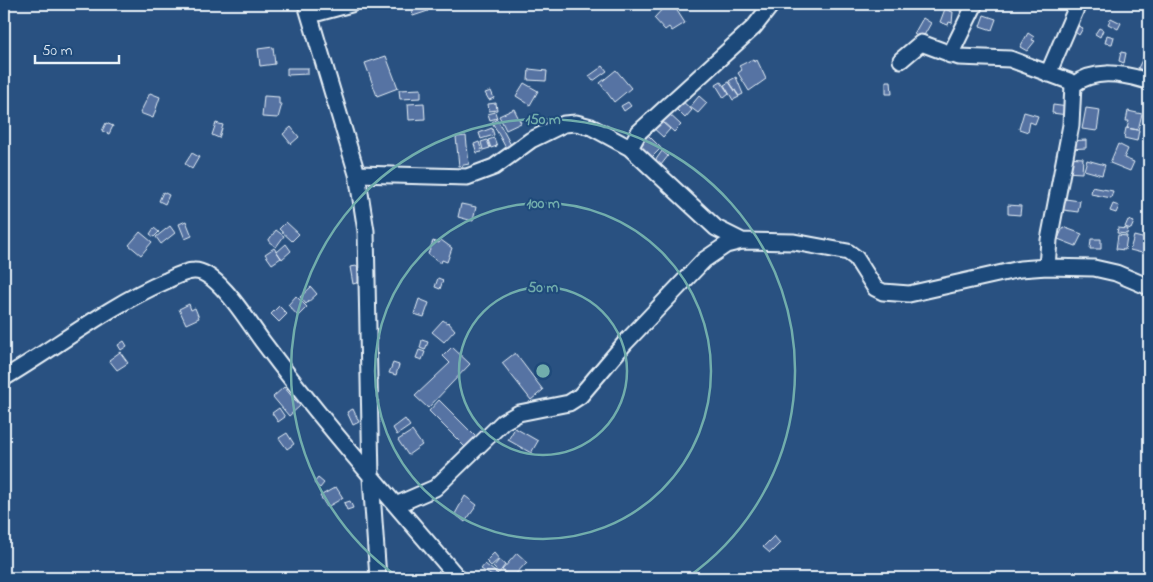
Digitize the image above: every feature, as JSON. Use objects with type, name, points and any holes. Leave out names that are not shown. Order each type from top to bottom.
[{"type":"street","points":[[351,4],[308,10],[357,174],[366,231],[371,478],[378,578]]},
{"type":"street","points":[[630,148],[639,132],[754,27],[772,4]]},
{"type":"street","points":[[950,55],[975,4]]},
{"type":"street","points":[[1048,74],[1078,4]]},
{"type":"street","points":[[901,60],[921,43],[950,55],[1010,59],[1029,64],[1048,74],[1069,81],[1073,85],[1071,125],[1049,240],[1047,267]]},
{"type":"street","points":[[1073,85],[1082,79],[1096,74],[1126,75],[1144,80]]},
{"type":"street","points":[[357,174],[467,177],[494,167],[531,140],[564,124],[576,123],[591,127],[630,148],[716,228],[742,241]]},
{"type":"street","points":[[396,505],[435,488],[503,422],[519,413],[569,403],[580,396],[625,343],[704,260],[726,245],[742,241],[794,242],[848,252],[861,266],[875,288],[893,293],[909,294],[1020,269],[1047,267],[1094,268],[1116,273],[1149,287]]},
{"type":"street","points":[[4,378],[128,300],[182,274],[194,271],[202,272],[221,286],[288,376],[371,478],[458,578]]},
{"type":"building","points":[[426,4],[428,11],[413,16],[411,8]]},
{"type":"building","points":[[667,4],[674,6],[685,23],[672,31],[669,27],[665,30],[654,18]]},
{"type":"building","points":[[945,9],[953,12],[952,23],[949,22],[948,25],[940,22]]},
{"type":"building","points":[[984,15],[996,19],[992,30],[980,26]]},
{"type":"building","points":[[923,18],[931,23],[922,39],[914,34]]},
{"type":"building","points":[[1111,18],[1121,23],[1118,29],[1108,24]]},
{"type":"building","points":[[1078,26],[1083,28],[1079,35],[1075,32]]},
{"type":"building","points":[[1099,28],[1103,30],[1100,37],[1095,34]]},
{"type":"building","points":[[1028,33],[1034,37],[1032,40],[1035,41],[1027,51],[1020,47]]},
{"type":"building","points":[[1107,35],[1114,37],[1112,44],[1105,43]]},
{"type":"building","points":[[273,47],[275,64],[260,66],[258,49]]},
{"type":"building","points":[[1121,52],[1126,53],[1124,63],[1119,61]]},
{"type":"building","points":[[386,56],[398,88],[377,96],[365,63]]},
{"type":"building","points":[[1143,58],[1149,62],[1144,71],[1138,68]]},
{"type":"building","points":[[753,59],[754,62],[757,60],[766,79],[749,91],[738,73],[742,70],[739,66]]},
{"type":"building","points":[[603,66],[607,71],[593,81],[589,76]]},
{"type":"building","points":[[287,68],[308,68],[308,74],[287,75]]},
{"type":"building","points":[[529,69],[547,71],[546,81],[528,80]]},
{"type":"building","points":[[616,70],[631,88],[614,102],[600,83]]},
{"type":"building","points":[[736,77],[743,94],[739,96],[729,81]]},
{"type":"building","points":[[886,81],[891,81],[892,94],[886,94]]},
{"type":"building","points":[[721,82],[729,94],[724,98],[716,85]]},
{"type":"building","points":[[729,82],[739,97],[733,100],[724,85]]},
{"type":"building","points":[[524,83],[538,91],[530,105],[516,96]]},
{"type":"building","points":[[421,89],[421,98],[400,99],[399,90]]},
{"type":"building","points":[[491,91],[494,98],[489,100],[485,93]]},
{"type":"building","points":[[150,93],[160,97],[153,118],[140,113]]},
{"type":"building","points":[[264,96],[279,97],[279,104],[282,104],[278,118],[262,117]]},
{"type":"building","points":[[699,96],[707,103],[698,113],[690,107]]},
{"type":"building","points":[[681,100],[692,110],[685,118],[674,107]]},
{"type":"building","points":[[628,102],[631,106],[624,111],[621,106]]},
{"type":"building","points":[[424,103],[425,119],[409,120],[408,104]]},
{"type":"building","points":[[496,103],[497,110],[489,111],[488,104]]},
{"type":"building","points":[[1053,105],[1068,107],[1067,115],[1052,113]]},
{"type":"building","points":[[1086,108],[1100,110],[1097,131],[1082,129]]},
{"type":"building","points":[[514,109],[521,123],[506,130],[499,116]]},
{"type":"building","points":[[1128,111],[1142,114],[1138,130],[1127,128],[1129,121],[1126,121]]},
{"type":"building","points":[[495,112],[497,118],[490,120],[488,114]]},
{"type":"building","points":[[1024,112],[1038,116],[1035,124],[1030,122],[1028,132],[1019,129]]},
{"type":"building","points":[[668,113],[681,125],[674,132],[661,120]]},
{"type":"building","points":[[657,118],[670,129],[663,137],[651,126]]},
{"type":"building","points":[[497,119],[511,145],[506,148],[492,122]]},
{"type":"building","points":[[106,123],[113,126],[109,134],[102,131]]},
{"type":"building","points":[[216,123],[223,125],[219,138],[212,135]]},
{"type":"building","points":[[291,127],[299,137],[291,144],[283,134]]},
{"type":"building","points":[[492,128],[494,135],[481,139],[479,133]]},
{"type":"building","points":[[1126,128],[1139,130],[1137,141],[1124,138]]},
{"type":"building","points":[[647,134],[661,148],[651,158],[637,145]]},
{"type":"building","points":[[466,136],[469,164],[459,166],[456,137]]},
{"type":"building","points":[[494,138],[497,146],[491,148],[488,140]]},
{"type":"building","points":[[487,140],[490,148],[483,150],[481,142]]},
{"type":"building","points":[[1086,140],[1086,148],[1069,149],[1069,141]]},
{"type":"building","points":[[479,142],[482,152],[477,153],[474,144]]},
{"type":"building","points":[[1118,144],[1128,149],[1124,158],[1134,162],[1130,171],[1110,163]]},
{"type":"building","points":[[662,151],[668,156],[661,165],[655,161]]},
{"type":"building","points":[[192,153],[199,157],[192,169],[185,164]]},
{"type":"building","points":[[1065,157],[1083,158],[1082,173],[1065,172]]},
{"type":"building","points":[[1087,160],[1105,165],[1102,175],[1084,170]]},
{"type":"building","points":[[1092,187],[1113,191],[1111,198],[1091,194]]},
{"type":"building","points":[[163,192],[169,195],[165,204],[159,201]]},
{"type":"building","points":[[1058,198],[1080,201],[1078,212],[1056,209]]},
{"type":"building","points":[[461,204],[476,207],[473,221],[458,217]]},
{"type":"building","points":[[1113,204],[1119,206],[1116,213],[1110,211]]},
{"type":"building","points":[[1008,205],[1021,206],[1020,215],[1008,214]]},
{"type":"building","points":[[1128,220],[1134,222],[1131,229],[1125,227]]},
{"type":"building","points":[[186,221],[192,236],[185,239],[179,224]]},
{"type":"building","points":[[286,222],[299,234],[292,241],[279,229]]},
{"type":"building","points":[[170,226],[175,233],[161,244],[156,237]]},
{"type":"building","points":[[1063,227],[1082,234],[1076,246],[1058,239]]},
{"type":"building","points":[[154,228],[159,232],[154,237],[150,234]]},
{"type":"building","points":[[1118,228],[1128,229],[1127,234],[1117,233]]},
{"type":"building","points":[[276,230],[284,236],[276,247],[268,241]]},
{"type":"building","points":[[140,232],[152,242],[141,255],[129,245]]},
{"type":"building","points":[[1118,235],[1127,236],[1125,250],[1116,249]]},
{"type":"building","points":[[1134,236],[1146,239],[1145,244],[1149,245],[1146,254],[1130,250]]},
{"type":"building","points":[[1091,239],[1101,239],[1101,249],[1090,249]]},
{"type":"building","points":[[441,240],[452,248],[447,262],[442,260],[441,263],[428,254],[433,241],[439,243]]},
{"type":"building","points":[[286,244],[291,251],[282,259],[277,252]]},
{"type":"building","points":[[274,248],[281,258],[272,264],[265,254]]},
{"type":"building","points":[[357,266],[360,282],[353,284],[350,267]]},
{"type":"building","points":[[438,278],[443,280],[440,289],[435,287]]},
{"type":"building","points":[[311,287],[317,294],[306,304],[300,297]]},
{"type":"building","points":[[296,296],[307,307],[298,316],[288,305]]},
{"type":"building","points":[[419,299],[429,303],[424,317],[414,314]]},
{"type":"building","points":[[189,304],[191,310],[195,308],[199,318],[186,324],[179,309]]},
{"type":"building","points":[[279,306],[287,314],[279,322],[271,314]]},
{"type":"building","points":[[443,320],[448,322],[455,330],[444,342],[432,332]]},
{"type":"building","points":[[422,340],[428,342],[425,350],[420,348]]},
{"type":"building","points":[[124,341],[127,346],[121,350],[118,345]]},
{"type":"building","points":[[452,347],[470,364],[428,408],[415,396],[450,363],[443,356]]},
{"type":"building","points":[[419,350],[425,352],[422,360],[416,358]]},
{"type":"building","points":[[120,352],[128,363],[117,370],[109,360]]},
{"type":"building","points":[[515,353],[543,390],[531,400],[502,363]]},
{"type":"building","points":[[393,363],[399,365],[396,375],[389,373]]},
{"type":"building","points":[[284,387],[300,406],[289,416],[273,397]]},
{"type":"building","points":[[439,400],[476,437],[466,448],[429,411]]},
{"type":"building","points":[[279,408],[285,417],[278,422],[272,413]]},
{"type":"building","points":[[353,409],[359,422],[353,425],[347,412]]},
{"type":"building","points":[[405,419],[410,426],[397,435],[393,428]]},
{"type":"building","points":[[515,428],[538,441],[531,453],[508,440]]},
{"type":"building","points":[[412,431],[422,445],[408,455],[398,440]]},
{"type":"building","points":[[287,433],[294,444],[287,449],[279,438]]},
{"type":"building","points":[[318,478],[324,483],[320,488],[314,483]]},
{"type":"building","points":[[336,487],[343,498],[327,507],[320,496]]},
{"type":"building","points":[[465,496],[477,505],[465,522],[455,514]]},
{"type":"building","points":[[350,501],[353,508],[347,510],[344,503]]},
{"type":"building","points":[[774,536],[780,543],[770,553],[763,547]]},
{"type":"building","points":[[494,553],[499,559],[491,566],[486,561]]},
{"type":"building","points":[[517,553],[527,562],[512,578],[502,570]]},
{"type":"building","points":[[499,560],[505,565],[499,573],[493,567]]},
{"type":"building","points":[[485,564],[498,574],[495,578],[481,569]]}]
